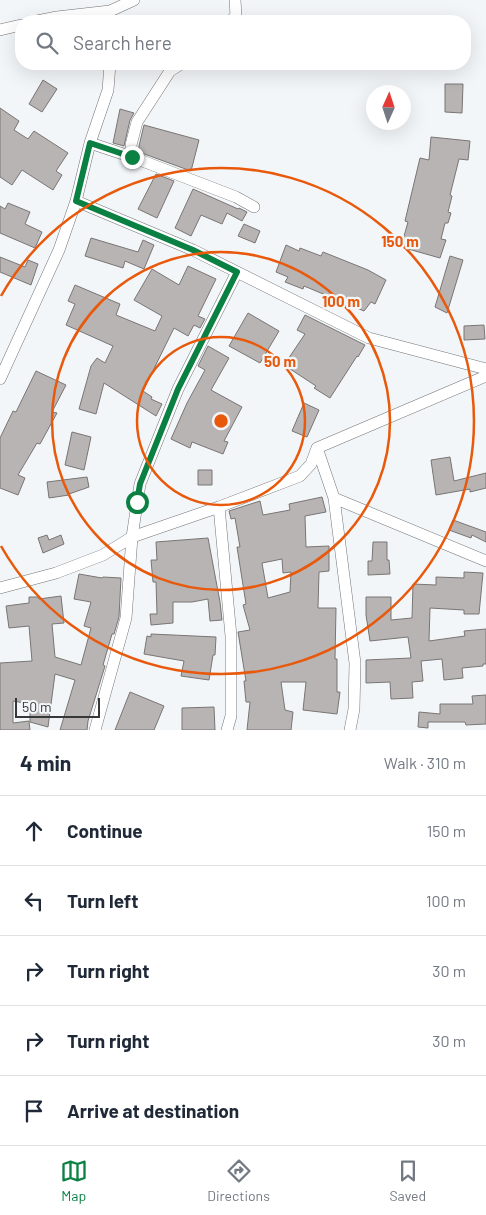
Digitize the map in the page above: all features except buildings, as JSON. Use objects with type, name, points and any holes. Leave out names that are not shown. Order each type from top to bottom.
[{"type":"street","points":[[112,15],[134,0]]},
{"type":"street","points":[[236,0],[236,15]]},
{"type":"street","points":[[0,30],[15,26]]},
{"type":"street","points":[[0,379],[59,250],[76,201],[90,143],[108,90],[110,70]]},
{"type":"street","points":[[132,157],[130,146],[137,122],[172,70]]},
{"type":"street","points":[[90,143],[236,197],[254,207]]},
{"type":"street","points":[[76,201],[193,250],[369,338],[486,369]]},
{"type":"street","points":[[95,730],[126,618],[132,537],[140,484],[178,389],[237,272]]},
{"type":"street","points":[[0,588],[56,573],[103,554],[132,537],[300,476],[312,464],[317,448],[486,376]]},
{"type":"street","points":[[317,448],[334,498],[355,663],[354,709],[350,730]]},
{"type":"street","points":[[334,498],[486,561]]},
{"type":"street","points":[[218,507],[231,636],[231,716],[227,730]]},
{"type":"route","points":[[132,157],[90,143],[76,201],[193,250],[237,272],[178,389],[140,484],[137,502]]}]
